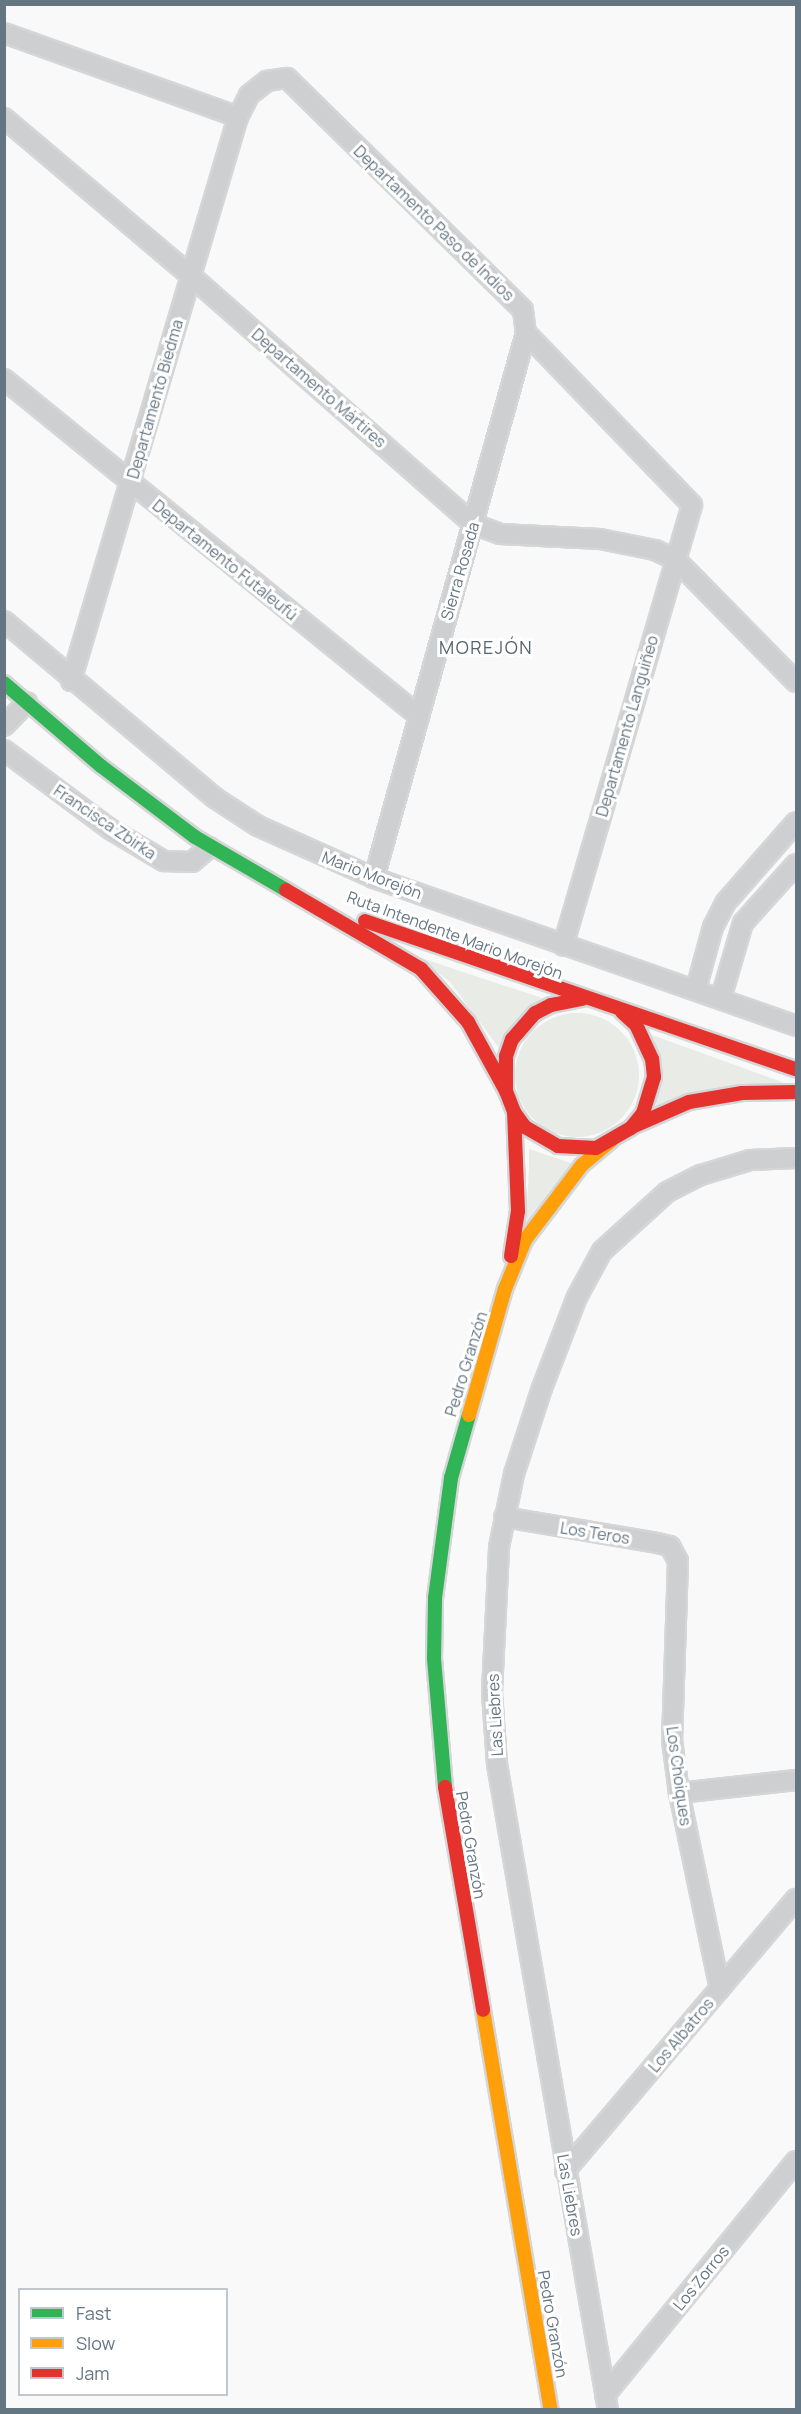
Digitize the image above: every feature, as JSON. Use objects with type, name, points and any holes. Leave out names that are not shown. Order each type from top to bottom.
[{"type":"main road","name":"Ruta Intendente Mario Morejón","points":[[4,683],[101,766],[210,848],[313,903],[404,957],[431,978],[468,1022],[506,1091]]},
{"type":"main road","name":"Ruta Intendente Mario Morejón","points":[[313,903],[585,999]]},
{"type":"main road","points":[[796,1069],[585,999],[550,1005],[522,1025],[506,1056],[506,1091],[514,1112],[533,1133],[558,1146],[577,1149],[611,1141],[631,1128],[689,1102],[742,1093],[796,1092]]},
{"type":"main road","points":[[622,1012],[646,1041],[653,1068],[651,1096],[631,1128]]},
{"type":"main road","name":"Pedro Granzón","points":[[505,1289],[518,1211],[514,1112]]},
{"type":"main road","name":"Pedro Granzón","points":[[551,2409],[444,1783],[434,1658],[435,1598],[451,1478],[505,1289],[525,1240],[551,1202],[582,1165],[611,1141]]},
{"type":"street","points":[[4,33],[238,117]]},
{"type":"street","name":"Departamento Biedma","points":[[71,681],[238,117],[249,95],[267,81],[286,78]]},
{"type":"street","name":"Departamento Paso de Indios","points":[[286,78],[523,310],[526,333],[692,505]]},
{"type":"street","name":"Departamento Mártires","points":[[4,118],[191,276],[473,524],[500,534],[600,539],[656,550],[676,560]]},
{"type":"street","name":"Sierra Rosada","points":[[374,878],[526,333]]},
{"type":"street","name":"Departamento Futaleufú","points":[[4,380],[419,716]]},
{"type":"street","name":"Departamento Languiñeo","points":[[563,946],[692,505]]},
{"type":"street","points":[[676,560],[796,682]]},
{"type":"street","name":"Mario Morejón","points":[[4,621],[71,681],[215,798],[258,826],[374,878],[563,946],[696,989],[796,1026]]},
{"type":"street","points":[[4,726],[27,702]]},
{"type":"street","name":"Francisca Zbirka","points":[[4,750],[110,829],[164,861],[192,862],[210,848]]},
{"type":"street","points":[[696,989],[713,927],[726,902],[796,822]]},
{"type":"street","points":[[721,998],[743,923],[796,864]]},
{"type":"street","name":"Las Liebres","points":[[607,2402],[565,2171],[497,1764],[492,1631],[504,1518],[542,1388],[577,1297],[602,1251],[668,1192],[700,1175],[750,1161],[795,1157]]},
{"type":"street","name":"Los Teros","points":[[504,1518],[670,1546],[678,1561]]},
{"type":"street","name":"Los Choiques","points":[[678,1561],[672,1717],[679,1793],[720,1989]]},
{"type":"street","points":[[679,1793],[796,1780]]},
{"type":"street","name":"Los Albatros","points":[[565,2171],[796,1899]]},
{"type":"street","name":"Los Zorros","points":[[607,2402],[796,2160]]},
{"type":"shaded area","points":[[418,957],[542,998],[499,1048],[450,982]]},
{"type":"shaded area","points":[[577,1013],[601,1018],[621,1031],[634,1051],[639,1075],[634,1099],[621,1119],[601,1132],[577,1137],[553,1132],[533,1119],[520,1099],[515,1075],[520,1051],[533,1031],[553,1018]]},
{"type":"shaded area","points":[[652,1035],[790,1085],[656,1106]]},
{"type":"shaded area","points":[[529,1149],[571,1163],[526,1222],[529,1169]]},
{"type":"traffic: fast","points":[[4,683],[101,766],[195,837],[286,890]]},
{"type":"traffic: fast","points":[[445,1787],[434,1658],[435,1598],[451,1478],[469,1415]]},
{"type":"traffic: slow","points":[[469,1415],[505,1289],[525,1240],[582,1165],[611,1141]]},
{"type":"traffic: slow","points":[[483,2010],[551,2410]]},
{"type":"traffic: jam","points":[[286,890],[421,969],[468,1022],[506,1091]]},
{"type":"traffic: jam","points":[[365,921],[796,1069]]},
{"type":"traffic: jam","points":[[582,999],[551,1005],[535,1013],[512,1039],[506,1056],[506,1091],[514,1112],[525,1127],[558,1146],[596,1148],[631,1128],[643,1113],[654,1077],[652,1059],[636,1025],[622,1012]]},
{"type":"traffic: jam","points":[[634,1126],[689,1102],[742,1093],[796,1092]]},
{"type":"traffic: jam","points":[[511,1256],[518,1211],[514,1112]]},
{"type":"traffic: jam","points":[[445,1787],[483,2010]]},
{"type":"district","name":"MOREJÓN","points":[[486,647]]}]
